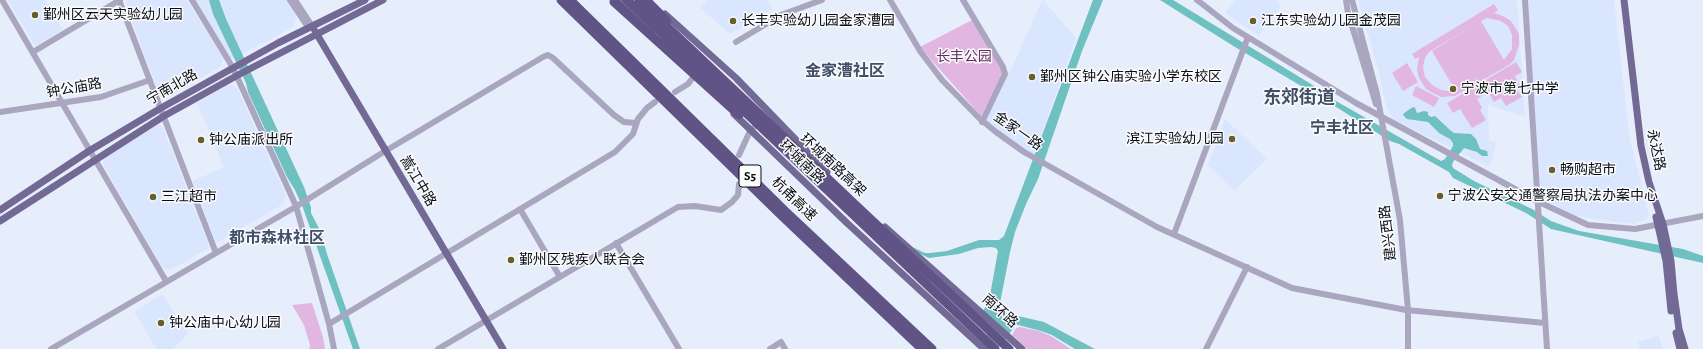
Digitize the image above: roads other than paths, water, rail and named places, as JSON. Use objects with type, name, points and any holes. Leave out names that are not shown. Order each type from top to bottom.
[{"type":"highway","name":"杭甬高速","points":[[561,0],[780,214],[922,349]]},
{"type":"highway","name":"杭甬高速","points":[[570,0],[785,211],[932,349]]},
{"type":"highway","name":"环城南路高架","points":[[627,0],[809,168],[1010,349]]},
{"type":"highway","name":"环城南路高架","points":[[639,0],[995,349]]},
{"type":"highway","points":[[646,0],[776,126],[809,168]]},
{"type":"highway","points":[[615,1],[762,135],[809,168]]},
{"type":"highway","points":[[917,264],[1019,349]]},
{"type":"main road","name":"宁南北路","points":[[0,210],[89,151],[161,108],[310,26],[365,0]]},
{"type":"main road","points":[[315,35],[383,0]]},
{"type":"main road","name":"环城南路","points":[[649,0],[736,78],[851,197],[961,293]]},
{"type":"main road","name":"永达路","points":[[1619,0],[1637,147],[1646,184],[1661,224]]},
{"type":"main road","name":"永达路","points":[[1624,0],[1641,146],[1661,224],[1679,329],[1685,349]]},
{"type":"main road","name":"环城南路","points":[[615,1],[695,74],[750,131],[847,224],[984,349]]},
{"type":"main road","name":"嵩江中路","points":[[310,26],[484,322],[503,349]]},
{"type":"main road","name":"宁南北路","points":[[0,221],[94,159],[164,116],[315,35]]},
{"type":"main road","name":"永达路","points":[[1668,261],[1669,295],[1680,349]]},
{"type":"main road","name":"南环路","points":[[961,293],[1019,349]]},
{"type":"main road","name":"嵩江中路","points":[[484,322],[497,349]]},
{"type":"street","points":[[33,52],[119,0],[216,253]]},
{"type":"street","points":[[192,0],[234,67],[296,206],[329,324],[334,349]]},
{"type":"street","points":[[290,0],[310,26]]},
{"type":"street","points":[[295,0],[310,26]]},
{"type":"street","points":[[736,42],[781,15],[822,0]]},
{"type":"street","name":"金家一路","points":[[890,0],[920,51],[942,80],[982,122],[1024,152],[1157,227],[1292,288],[1408,310],[1545,323]]},
{"type":"street","points":[[963,0],[1003,67],[1005,74],[982,122]]},
{"type":"street","points":[[1196,0],[1248,38],[1381,118],[1539,204],[1588,225],[1634,229],[1703,216]]},
{"type":"street","name":"建兴西路","points":[[1346,0],[1373,97],[1381,118]]},
{"type":"street","name":"建兴西路","points":[[1352,0],[1377,94],[1400,220],[1408,310],[1408,349]]},
{"type":"street","points":[[1525,0],[1547,349]]},
{"type":"street","points":[[3,2],[166,281]]},
{"type":"street","points":[[1174,234],[1248,38]]},
{"type":"street","points":[[51,349],[312,197],[384,152],[548,55],[559,63],[614,115],[624,122],[636,123]]},
{"type":"street","points":[[675,92],[688,84],[711,55]]},
{"type":"street","name":"钟公庙路","points":[[0,112],[101,97],[150,80]]},
{"type":"street","points":[[329,324],[615,152],[633,134],[636,123],[647,108],[656,102]]},
{"type":"street","points":[[739,155],[750,131],[769,112]]},
{"type":"street","points":[[438,349],[678,207],[695,206],[721,210],[732,202],[738,195],[739,184]]},
{"type":"street","points":[[520,209],[560,277]]},
{"type":"street","points":[[616,243],[679,349]]},
{"type":"street","points":[[1206,349],[1247,267]]},
{"type":"street","points":[[770,349],[781,342],[785,349]]},
{"type":"place","name":"鄞州区云天实验幼儿园","points":[[35,15]]},
{"type":"place","name":"长丰实验幼儿园金家漕园","points":[[733,21]]},
{"type":"place","name":"江东实验幼儿园金茂园","points":[[1253,21]]},
{"type":"place","name":"鄞州区钟公庙实验小学东校区","points":[[1032,77]]},
{"type":"place","name":"宁波市第七中学","points":[[1453,89]]},
{"type":"place","name":"滨江实验幼儿园","points":[[1232,139]]},
{"type":"place","name":"钟公庙派出所","points":[[201,140]]},
{"type":"place","name":"畅购超市","points":[[1552,170]]},
{"type":"place","name":"宁波公安交通警察局执法办案中心","points":[[1440,196]]},
{"type":"place","name":"三江超市","points":[[153,197]]},
{"type":"place","name":"鄞州区残疾人联合会","points":[[511,260]]},
{"type":"place","name":"钟公庙中心幼儿园","points":[[161,323]]},
{"type":"district","name":"金家漕社区","points":[[845,71]]},
{"type":"district","name":"东郊街道","points":[[1299,98]]},
{"type":"district","name":"宁丰社区","points":[[1342,128]]},
{"type":"district","name":"都市森林社区","points":[[277,238]]},
{"type":"park label","name":"长丰公园","points":[[964,57]]}]
